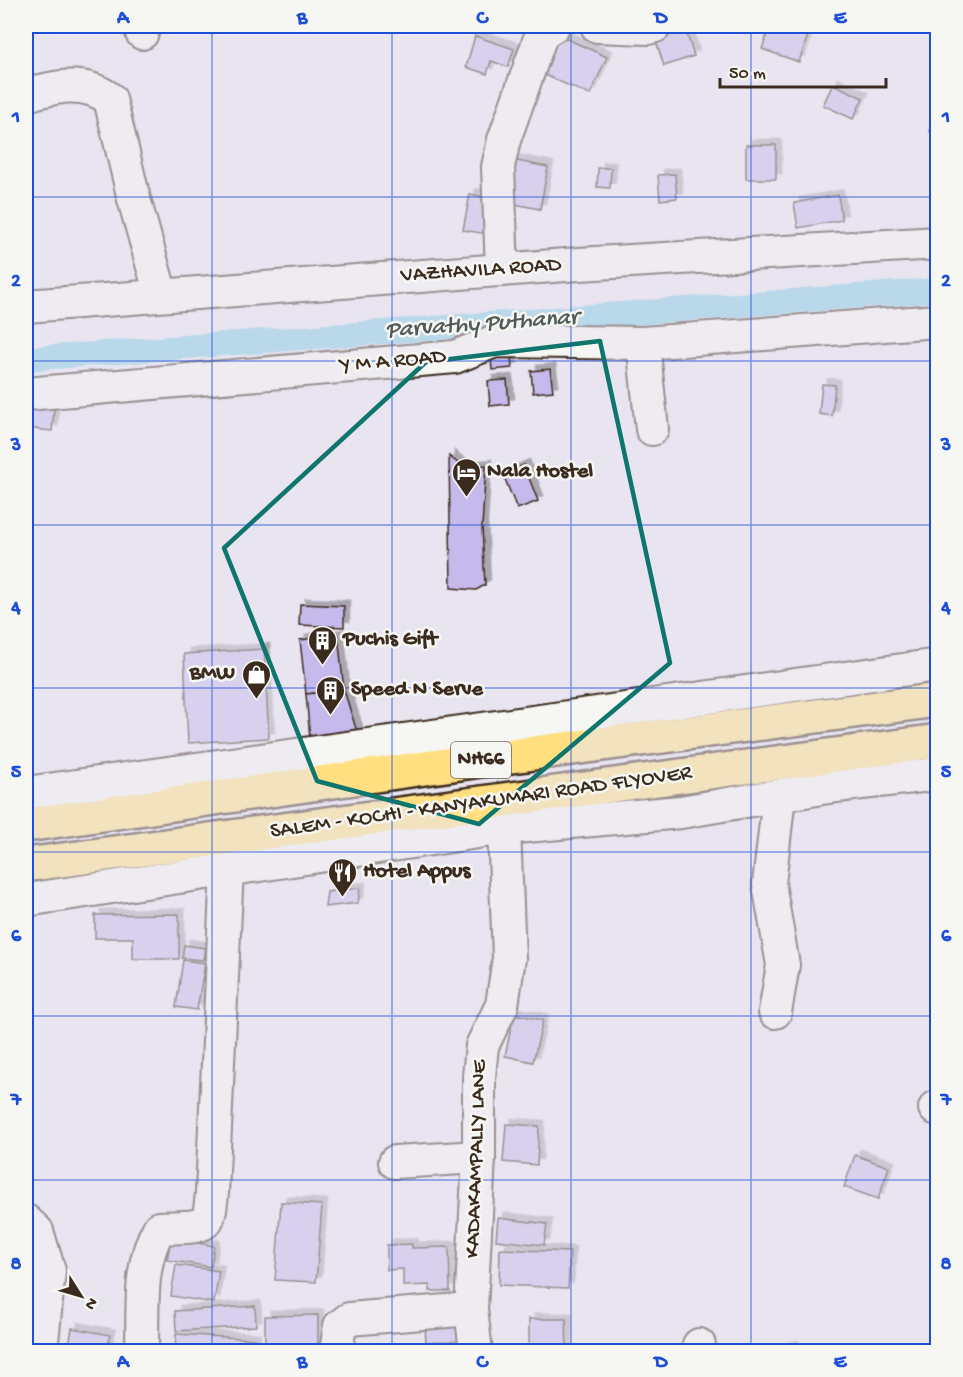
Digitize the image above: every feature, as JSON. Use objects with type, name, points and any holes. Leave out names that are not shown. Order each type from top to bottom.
[{"type":"highway","name":"SALEM - KOCHI - KANYAKUMARI ROAD FLYOVER","points":[[26,825],[488,759],[938,700]]},
{"type":"highway","name":"SALEM - KOCHI - KANYAKUMARI ROAD FLYOVER","points":[[26,865],[938,741]]},
{"type":"street","points":[[502,270],[498,167],[504,140],[539,40],[543,32],[553,26]]},
{"type":"street","points":[[597,26],[648,28],[656,26]]},
{"type":"street","points":[[26,95],[55,87],[83,87],[99,91],[110,99],[134,199],[161,295]]},
{"type":"street","name":"VAZHAVILA ROAD","points":[[26,306],[502,270],[938,243]]},
{"type":"street","name":"Y M A ROAD","points":[[26,394],[455,357],[495,341],[643,343],[938,321]]},
{"type":"street","points":[[643,343],[652,429]]},
{"type":"street","points":[[26,793],[938,665]]},
{"type":"street","points":[[26,900],[504,828],[681,812],[828,787],[938,774]]},
{"type":"street","points":[[775,1012],[783,965],[769,884],[779,796]]},
{"type":"street","name":"KADAKAMPALLY LANE","points":[[476,1352],[471,1309],[479,1157],[479,1077],[482,1046],[502,1005],[509,958],[504,828]]},
{"type":"street","points":[[142,1345],[144,1268],[150,1244],[159,1228],[195,1227],[204,1224],[208,1218],[212,1192],[227,868]]},
{"type":"street","points":[[395,1162],[479,1157]]},
{"type":"street","points":[[26,1221],[37,1231],[49,1271],[41,1352]]},
{"type":"street","points":[[336,1352],[340,1326],[349,1319],[471,1309]]},
{"type":"highlighted area","points":[[600,341],[670,663],[479,824],[317,781],[224,548],[426,362]]},
{"type":"building","points":[[770,26],[811,26],[799,62],[762,49]]},
{"type":"building","points":[[685,28],[694,56],[664,66],[655,38]]},
{"type":"building","points":[[556,34],[607,57],[590,95],[538,72]]},
{"type":"building","points":[[475,36],[514,49],[508,67],[491,61],[487,74],[466,67]]},
{"type":"building","points":[[833,84],[863,98],[853,119],[823,105]]},
{"type":"building","points":[[933,86],[938,86],[938,133],[930,132]]},
{"type":"building","points":[[746,145],[776,145],[776,179],[746,179]]},
{"type":"building","points":[[512,160],[548,167],[540,209],[504,202]]},
{"type":"building","points":[[598,168],[611,168],[610,188],[597,187]]},
{"type":"building","points":[[675,174],[677,198],[660,200],[658,175]]},
{"type":"building","points":[[470,194],[495,199],[487,234],[463,230]]},
{"type":"building","points":[[838,195],[842,220],[798,228],[794,203]]},
{"type":"building","points":[[510,346],[512,368],[492,370],[490,348]]},
{"type":"building","points":[[550,369],[553,391],[533,393],[531,371]]},
{"type":"building","points":[[507,380],[509,404],[490,406],[488,381]]},
{"type":"building","points":[[822,384],[835,385],[832,416],[819,414]]},
{"type":"building","points":[[26,407],[54,409],[52,431],[26,428]]},
{"type":"building","name":"Nala Hostel","points":[[449,456],[463,467],[486,465],[482,527],[485,585],[476,590],[451,588]]},
{"type":"building","points":[[524,465],[538,501],[517,509],[503,474]]},
{"type":"building","points":[[300,604],[344,606],[344,627],[299,625]]},
{"type":"building","name":"Puchis Gift","points":[[338,635],[344,690],[306,694],[300,640]]},
{"type":"building","points":[[264,649],[269,738],[188,743],[184,654]]},
{"type":"building","name":"Speed N Serve","points":[[344,690],[358,735],[310,739],[306,694]]},
{"type":"building","name":"Hotel Appus","points":[[360,888],[358,903],[325,907],[327,892]]},
{"type":"building","points":[[179,914],[179,959],[133,959],[133,938],[95,938],[95,915]]},
{"type":"building","points":[[184,945],[205,948],[203,960],[182,958]]},
{"type":"building","points":[[183,960],[205,963],[197,1010],[176,1007]]},
{"type":"building","points":[[514,1014],[543,1020],[533,1062],[505,1056]]},
{"type":"building","points":[[506,1124],[539,1126],[537,1165],[503,1162]]},
{"type":"building","points":[[855,1155],[889,1167],[878,1199],[844,1187]]},
{"type":"building","points":[[281,1202],[322,1205],[316,1282],[275,1280]]},
{"type":"building","points":[[498,1218],[547,1224],[544,1245],[496,1240]]},
{"type":"building","points":[[171,1238],[214,1246],[211,1267],[167,1260]]},
{"type":"building","points":[[412,1244],[412,1248],[449,1247],[450,1291],[430,1291],[430,1285],[403,1286],[403,1269],[387,1270],[387,1245]]},
{"type":"building","points":[[500,1249],[570,1252],[568,1288],[499,1285]]},
{"type":"building","points":[[176,1265],[219,1271],[214,1303],[171,1296]]},
{"type":"building","points":[[255,1306],[256,1326],[176,1331],[175,1311]]},
{"type":"building","points":[[318,1315],[318,1352],[265,1352],[265,1316]]},
{"type":"building","points":[[529,1319],[566,1319],[567,1352],[529,1352]]},
{"type":"building","points":[[463,1324],[463,1341],[426,1342],[425,1326]]},
{"type":"building","points":[[72,1328],[110,1335],[107,1352],[68,1352]]},
{"type":"building","points":[[176,1334],[255,1339],[255,1352],[175,1352]]},
{"type":"building","points":[[431,1346],[465,1346],[465,1352],[431,1352]]},
{"type":"building","points":[[793,1346],[792,1352],[770,1352]]},
{"type":"waterway","name":"Parvathy Puthanar","points":[[26,359],[938,290]]},
{"type":"place","name":"Nala Hostel","points":[[466,498]]},
{"type":"place","name":"Puchis Gift","points":[[322,666]]},
{"type":"place","name":"BMW","points":[[256,700]]},
{"type":"place","name":"Speed N Serve","points":[[330,716]]},
{"type":"place","name":"Hotel Appus","points":[[342,898]]}]
